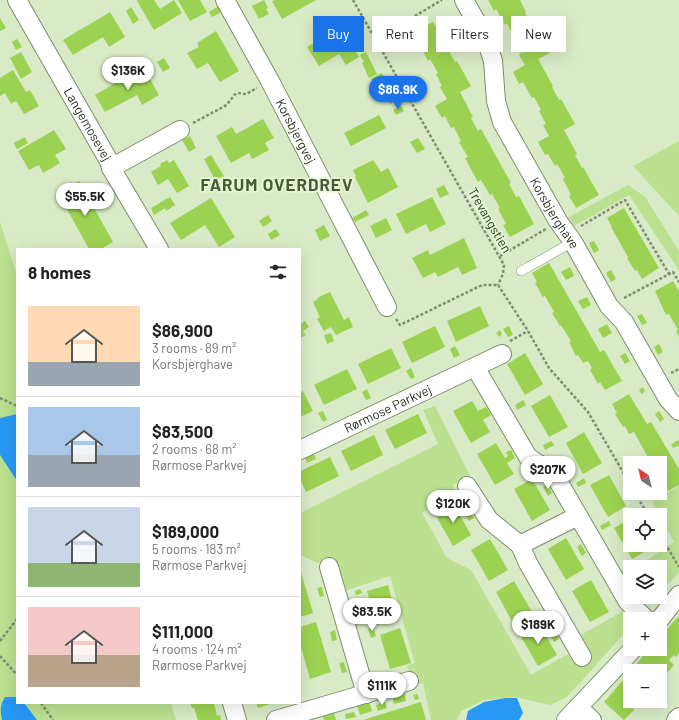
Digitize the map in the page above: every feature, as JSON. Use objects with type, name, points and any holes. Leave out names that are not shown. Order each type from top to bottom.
[{"type":"street","name":"Langemosevej","points":[[17,0],[158,248]]},
{"type":"street","name":"Korsbjergvej","points":[[225,0],[270,81],[387,307]]},
{"type":"street","name":"Korsbjerghave","points":[[464,0],[486,39],[493,61],[496,101],[502,122],[610,306],[624,322],[668,399],[679,411]]},
{"type":"street","points":[[112,168],[180,130]]},
{"type":"street","name":"Rørmose Parkvej","points":[[301,450],[502,354]]},
{"type":"street","points":[[475,367],[528,457],[554,474],[628,602],[639,612]]},
{"type":"street","points":[[468,486],[489,520],[520,546],[532,570],[582,657]]},
{"type":"street","points":[[520,546],[578,516]]},
{"type":"street","points":[[329,567],[366,694]]},
{"type":"street","points":[[666,612],[679,595]]},
{"type":"street","points":[[566,720],[626,656]]},
{"type":"street","points":[[276,720],[409,681]]},
{"type":"street","points":[[232,704],[237,720]]},
{"type":"street","points":[[578,707],[592,720]]},
{"type":"street","points":[[676,720],[679,717]]},
{"type":"lane","points":[[521,271],[566,232]]},
{"type":"path","name":"Trevangstien","points":[[353,0],[372,32]]},
{"type":"path","points":[[415,16],[442,0]]},
{"type":"path","name":"Trevangstien","points":[[383,52],[500,256],[504,265],[503,274],[498,285]]},
{"type":"path","points":[[180,130],[225,106],[234,95],[238,93],[246,94],[270,81]]},
{"type":"path","points":[[500,256],[566,232],[625,200],[669,274]]},
{"type":"path","points":[[610,306],[673,272],[679,282]]},
{"type":"path","points":[[387,307],[400,325],[482,285],[498,285],[528,331],[549,368],[588,412],[623,472]]},
{"type":"path","points":[[0,398],[16,406]]},
{"type":"path","points":[[667,547],[679,567]]},
{"type":"path","points":[[0,641],[16,620]]},
{"type":"path","points":[[0,656],[16,674]]},
{"type":"path","points":[[42,704],[53,720]]},
{"type":"green space","points":[[679,141],[679,216],[633,166]]},
{"type":"green space","points":[[628,185],[645,197],[679,251],[679,270],[629,195],[574,226],[569,217]]},
{"type":"green space","points":[[0,222],[16,272],[16,414],[0,418]]},
{"type":"green space","points":[[435,406],[470,476],[453,485],[456,492],[422,513],[447,558],[471,570],[531,675],[568,654],[574,663],[590,652],[579,636],[623,611],[624,612],[623,635],[567,697],[550,705],[515,697],[484,700],[461,711],[457,720],[431,720],[423,683],[413,685],[407,666],[415,663],[390,576],[344,591],[333,557],[318,563],[301,555],[301,512],[438,444],[423,410]]},
{"type":"green space","points":[[0,455],[16,479],[16,704],[171,704],[176,720],[0,720]]},
{"type":"green space","points":[[679,486],[679,572],[667,585],[667,560],[647,560],[659,552],[667,552],[667,547],[674,542],[667,529],[667,508],[655,508],[652,502],[655,500],[667,500],[667,493]]},
{"type":"water","points":[[16,414],[16,479],[0,455],[0,418]]},
{"type":"water","points":[[5,697],[16,697],[16,704],[25,704],[37,720],[2,720],[2,703]]},
{"type":"water","points":[[505,698],[517,698],[523,713],[519,720],[466,720],[468,711],[484,702]]},
{"type":"building","points":[[154,0],[160,9],[174,0],[182,13],[154,30],[137,1]]},
{"type":"building","points":[[178,0],[200,0],[207,12],[190,21]]},
{"type":"building","points":[[264,0],[269,14],[259,19],[252,6]]},
{"type":"building","points":[[316,0],[282,19],[272,1]]},
{"type":"building","points":[[488,0],[520,0],[527,16],[511,16],[511,32],[507,23],[505,25],[503,21],[503,16],[500,16],[496,9],[494,11]]},
{"type":"building","points":[[219,6],[222,12],[212,17],[209,12]]},
{"type":"building","points":[[131,7],[139,20],[133,24],[126,11]]},
{"type":"building","points":[[110,12],[125,37],[109,47],[103,37],[73,55],[63,40]]},
{"type":"building","points":[[0,18],[6,28],[0,31]]},
{"type":"building","points":[[433,22],[436,27],[436,52],[450,52],[455,62],[457,61],[471,86],[460,92],[473,117],[471,118],[478,131],[481,129],[511,183],[509,184],[516,197],[519,196],[534,224],[510,237],[503,225],[506,224],[498,209],[500,208],[492,194],[490,195],[481,180],[478,182],[465,158],[468,157],[459,142],[461,141],[454,127],[451,128],[445,116],[442,118],[435,106],[447,99],[440,87],[442,86],[436,74],[438,73],[430,59],[428,61],[424,52],[428,52],[428,24]]},
{"type":"building","points":[[216,31],[239,71],[220,82],[208,63],[197,69],[187,53],[199,47],[197,43]]},
{"type":"building","points":[[17,39],[22,47],[16,50],[12,42]]},
{"type":"building","points":[[313,43],[313,52],[356,52],[359,57],[346,65],[339,54],[319,66],[307,47]]},
{"type":"building","points":[[21,52],[32,72],[21,79],[10,58]]},
{"type":"building","points":[[366,52],[377,74],[369,78],[360,55]]},
{"type":"building","points":[[521,53],[550,53],[538,59],[559,100],[561,99],[575,124],[564,130],[577,154],[575,155],[582,168],[583,167],[599,195],[576,208],[569,196],[571,195],[563,179],[565,178],[557,164],[555,166],[548,154],[545,155],[538,142],[549,136],[543,125],[546,124],[539,111],[541,110],[523,82],[519,84],[513,72],[525,65],[519,55]]},
{"type":"building","points":[[164,58],[170,68],[163,72],[157,62]]},
{"type":"building","points":[[143,67],[159,95],[142,105],[137,95],[105,112],[95,95]]},
{"type":"building","points":[[13,70],[26,92],[30,90],[39,106],[24,114],[16,101],[11,104],[5,93],[0,96],[0,78]]},
{"type":"building","points":[[382,73],[386,81],[374,87],[371,79]]},
{"type":"building","points":[[391,90],[397,100],[390,104],[384,94]]},
{"type":"building","points":[[401,106],[404,111],[396,115],[393,110]]},
{"type":"building","points":[[379,115],[386,128],[351,146],[344,133]]},
{"type":"building","points":[[263,119],[274,138],[265,143],[269,150],[252,159],[249,153],[231,163],[216,136],[232,127],[236,134]]},
{"type":"building","points":[[54,130],[66,149],[55,155],[60,163],[43,173],[39,165],[29,170],[18,151]]},
{"type":"building","points":[[190,136],[196,148],[189,152],[182,140]]},
{"type":"building","points":[[25,137],[28,143],[17,149],[14,143]]},
{"type":"building","points":[[418,138],[425,149],[417,153],[410,142]]},
{"type":"building","points":[[211,155],[224,176],[215,180],[204,159]]},
{"type":"building","points":[[167,160],[169,163],[174,160],[189,186],[177,193],[168,179],[158,185],[151,172]]},
{"type":"building","points":[[373,160],[381,172],[388,168],[398,187],[368,203],[353,170]]},
{"type":"building","points":[[79,181],[113,242],[103,248],[88,248],[58,193]]},
{"type":"building","points":[[444,185],[449,194],[440,198],[436,189]]},
{"type":"building","points":[[170,197],[175,205],[166,211],[165,208],[154,215],[151,208]]},
{"type":"building","points":[[432,197],[446,224],[430,232],[426,224],[406,234],[396,214]]},
{"type":"building","points":[[211,198],[235,237],[219,247],[205,225],[181,240],[170,223]]},
{"type":"building","points":[[624,208],[659,268],[642,279],[627,258],[628,257],[607,218]]},
{"type":"building","points":[[366,210],[369,215],[355,222],[352,218]]},
{"type":"building","points":[[268,215],[272,221],[263,227],[259,221]]},
{"type":"building","points":[[386,218],[392,230],[376,238],[370,226]]},
{"type":"building","points":[[324,225],[330,236],[320,241],[315,230]]},
{"type":"building","points":[[276,229],[280,235],[271,240],[268,234]]},
{"type":"building","points":[[464,238],[477,268],[462,275],[458,267],[438,277],[435,272],[423,278],[412,258],[428,250],[430,255]]},
{"type":"building","points":[[594,241],[599,250],[594,253],[589,243]]},
{"type":"building","points":[[549,263],[600,352],[604,350],[622,381],[605,390],[600,382],[598,384],[590,370],[592,368],[588,361],[583,363],[578,355],[576,356],[569,342],[571,341],[552,313],[554,312],[545,296],[543,297],[535,283],[537,282],[532,273]]},
{"type":"building","points":[[570,267],[574,276],[566,280],[561,272]]},
{"type":"building","points":[[611,270],[616,279],[611,282],[606,273]]},
{"type":"building","points":[[673,281],[679,291],[679,337],[676,331],[678,330],[669,314],[666,315],[655,291]]},
{"type":"building","points":[[330,292],[344,320],[349,317],[353,327],[336,335],[331,327],[324,331],[317,319],[320,317],[313,302],[318,299],[317,298]]},
{"type":"building","points":[[587,297],[591,305],[583,309],[578,301]]},
{"type":"building","points":[[480,306],[489,326],[456,342],[447,321]]},
{"type":"building","points":[[642,314],[647,323],[642,325],[637,316]]},
{"type":"building","points":[[305,321],[309,327],[303,331],[306,335],[301,338],[301,323]]},
{"type":"building","points":[[607,324],[612,333],[603,338],[598,329]]},
{"type":"building","points":[[435,326],[445,347],[412,363],[402,342]]},
{"type":"building","points":[[509,326],[513,335],[508,337],[503,329]]},
{"type":"building","points":[[500,330],[502,334],[499,337],[496,333]]},
{"type":"building","points":[[331,333],[334,341],[327,344],[324,335]]},
{"type":"building","points":[[659,344],[663,352],[658,355],[654,347]]},
{"type":"building","points":[[455,346],[460,355],[454,358],[450,349]]},
{"type":"building","points":[[391,348],[401,368],[368,384],[358,364]]},
{"type":"building","points":[[525,353],[543,384],[525,395],[507,364]]},
{"type":"building","points":[[625,353],[630,361],[625,364],[620,356]]},
{"type":"building","points":[[411,368],[415,377],[411,379],[406,371]]},
{"type":"building","points":[[347,369],[357,389],[324,405],[314,385]]},
{"type":"building","points":[[643,387],[645,391],[642,394],[639,390]]},
{"type":"building","points":[[367,389],[371,398],[366,400],[362,392]]},
{"type":"building","points":[[303,391],[313,411],[301,417],[301,392]]},
{"type":"building","points":[[629,394],[647,424],[651,422],[679,469],[679,485],[668,491],[667,456],[647,456],[634,432],[629,434],[625,426],[623,427],[615,414],[617,413],[612,404]]},
{"type":"building","points":[[550,395],[568,427],[549,437],[531,406]]},
{"type":"building","points":[[523,400],[526,405],[517,410],[515,405]]},
{"type":"building","points":[[472,401],[478,411],[486,407],[491,415],[483,420],[490,432],[471,443],[453,411]]},
{"type":"building","points":[[323,411],[327,420],[323,422],[318,413]]},
{"type":"building","points":[[659,411],[664,419],[660,422],[655,414]]},
{"type":"building","points":[[418,414],[427,433],[395,449],[385,430]]},
{"type":"building","points":[[584,432],[602,463],[583,474],[566,443]]},
{"type":"building","points":[[374,435],[383,455],[351,471],[341,451]]},
{"type":"building","points":[[679,440],[679,448],[678,446],[673,448],[671,444]]},
{"type":"building","points":[[551,441],[554,445],[545,450],[543,445]]},
{"type":"building","points":[[496,443],[505,458],[508,456],[506,452],[511,450],[515,458],[507,463],[514,474],[495,485],[477,454]]},
{"type":"building","points":[[314,454],[316,459],[307,463],[305,458]]},
{"type":"building","points":[[330,457],[339,476],[306,492],[301,481],[301,471]]},
{"type":"building","points":[[609,475],[626,506],[608,517],[590,485]]},
{"type":"building","points":[[584,478],[586,483],[578,487],[576,483]]},
{"type":"building","points":[[532,479],[550,510],[532,521],[514,489]]},
{"type":"building","points":[[547,485],[552,493],[548,496],[543,487]]},
{"type":"building","points":[[453,503],[471,535],[453,546],[435,514]]},
{"type":"building","points":[[469,510],[474,518],[469,521],[464,512]]},
{"type":"building","points":[[609,521],[611,525],[602,530],[600,526]]},
{"type":"building","points":[[623,523],[623,544],[614,528]]},
{"type":"building","points":[[566,538],[584,569],[566,580],[548,549]]},
{"type":"building","points":[[490,539],[508,570],[489,581],[471,550]]},
{"type":"building","points":[[581,544],[586,553],[582,556],[577,547]]},
{"type":"building","points":[[628,552],[644,552],[632,559]]},
{"type":"building","points":[[301,572],[313,613],[301,617]]},
{"type":"building","points":[[591,580],[609,612],[590,622],[572,591]]},
{"type":"building","points":[[514,581],[532,612],[513,623],[496,592]]},
{"type":"building","points":[[388,585],[397,619],[377,625],[367,591]]},
{"type":"building","points":[[322,587],[324,596],[320,597],[317,588]]},
{"type":"building","points":[[360,589],[362,593],[356,595],[355,591]]},
{"type":"building","points":[[678,617],[679,653],[676,657],[674,655],[669,660],[674,665],[667,673],[667,664],[636,664],[643,656],[667,656],[667,629]]},
{"type":"building","points":[[316,622],[331,672],[310,679],[301,648],[301,627]]},
{"type":"building","points":[[539,624],[557,655],[538,666],[520,635]]},
{"type":"building","points":[[373,627],[376,636],[371,638],[368,629]]},
{"type":"building","points":[[400,628],[411,663],[390,669],[380,635]]},
{"type":"building","points":[[335,630],[337,640],[332,641],[330,632]]},
{"type":"building","points":[[554,630],[559,639],[554,642],[549,633]]},
{"type":"building","points":[[344,662],[347,672],[342,673],[339,663]]},
{"type":"building","points":[[385,672],[386,676],[381,678],[380,674]]},
{"type":"building","points":[[623,680],[623,708],[632,708],[634,710],[624,720],[604,702]]},
{"type":"building","points":[[404,691],[406,701],[394,704],[392,694]]},
{"type":"building","points":[[417,694],[419,699],[415,700],[413,695]]},
{"type":"building","points":[[369,701],[372,711],[360,715],[357,705]]},
{"type":"building","points":[[385,702],[387,708],[378,711],[376,705]]},
{"type":"building","points":[[421,702],[426,720],[363,720]]},
{"type":"building","points":[[190,704],[214,704],[217,716],[220,715],[221,720],[198,720],[194,708],[192,708]]},
{"type":"building","points":[[256,704],[270,704],[258,708]]},
{"type":"building","points":[[334,712],[336,720],[324,720],[322,715]]},
{"type":"building","points":[[354,712],[356,717],[346,719],[345,714]]},
{"type":"district","name":"FARUM OVERDREV","points":[[277,184]]}]
